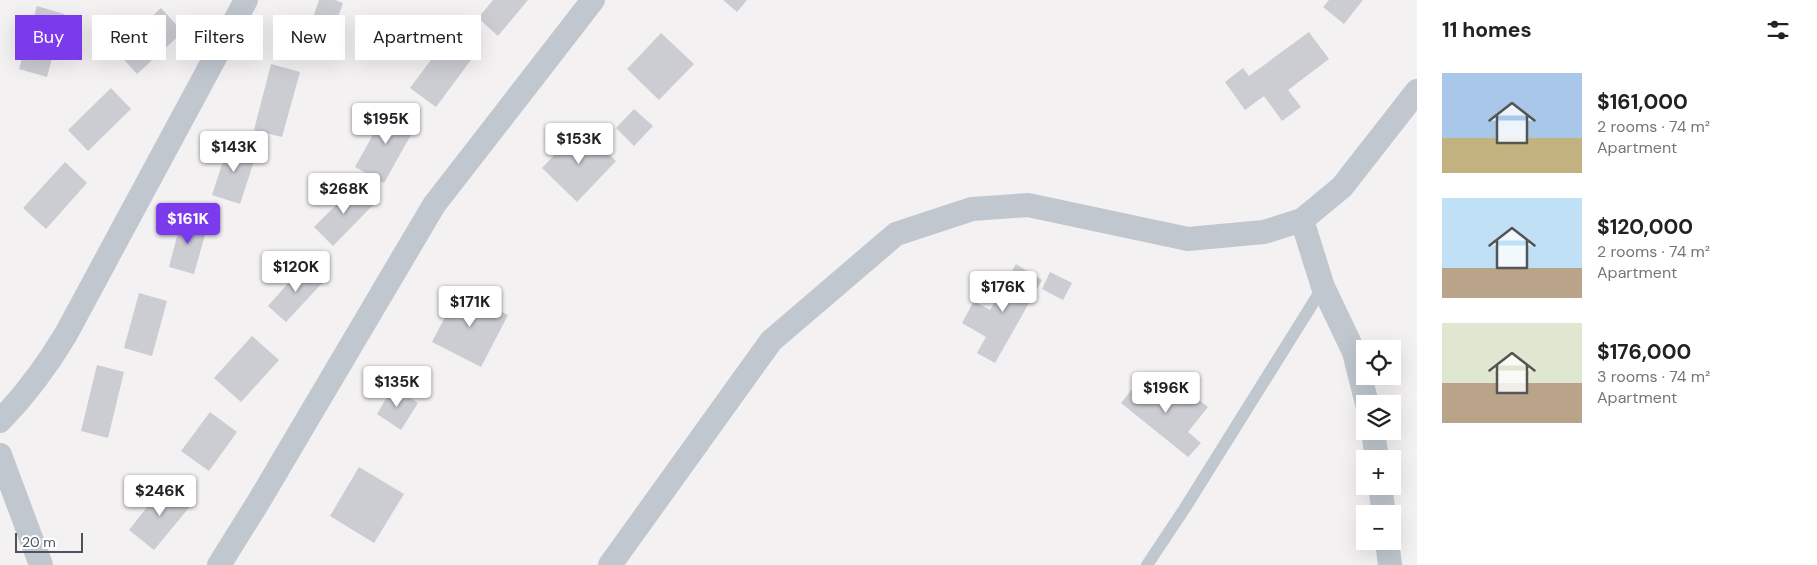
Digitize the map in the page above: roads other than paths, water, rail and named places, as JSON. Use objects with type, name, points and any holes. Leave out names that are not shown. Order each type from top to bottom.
[{"type":"street","points":[[0,421],[23,397],[44,370],[66,334],[246,0]]},
{"type":"street","points":[[219,565],[259,501],[434,205],[593,0]]},
{"type":"street","points":[[610,565],[771,341],[896,234],[972,209],[1028,205],[1188,239],[1264,232],[1302,220],[1342,187],[1417,91]]},
{"type":"street","points":[[1302,220],[1324,287],[1354,352],[1365,395]]},
{"type":"street","points":[[0,454],[41,565]]},
{"type":"street","points":[[1388,550],[1390,565]]},
{"type":"lane","points":[[1147,565],[1324,287]]}]
